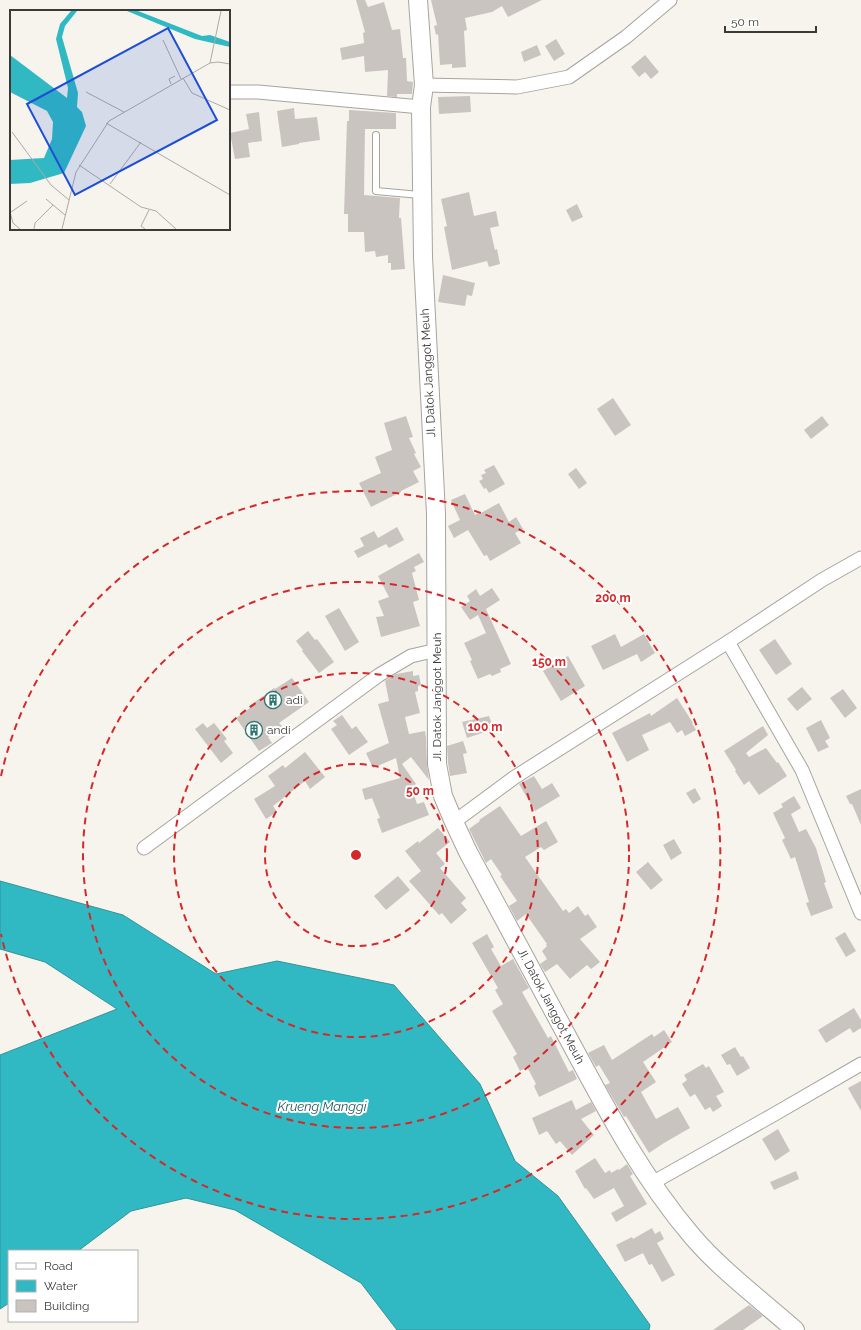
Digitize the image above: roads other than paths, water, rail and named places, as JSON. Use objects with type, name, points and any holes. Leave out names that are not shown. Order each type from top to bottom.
[{"type":"street","name":"JI. Datok Janggot Meuh","points":[[418,0],[424,85],[421,107],[423,265],[436,514],[437,764],[443,796],[468,852],[626,1145],[652,1183],[692,1236],[719,1264],[794,1330]]},
{"type":"street","points":[[424,85],[517,87],[569,77],[626,38],[670,0]]},
{"type":"street","points":[[230,92],[258,92],[421,107]]},
{"type":"street","points":[[454,822],[515,777],[728,642],[822,580],[861,558]]},
{"type":"street","points":[[728,642],[802,770],[861,913]]},
{"type":"street","points":[[144,848],[379,675],[411,656],[437,650]]},
{"type":"street","points":[[652,1183],[861,1064]]},
{"type":"lane","points":[[376,135],[376,192],[422,195]]},
{"type":"water","name":"Krueng Manggi","points":[[0,881],[123,915],[216,974],[277,961],[394,985],[480,1084],[515,1161],[558,1196],[650,1325],[649,1330],[397,1330],[361,1283],[235,1210],[186,1198],[131,1211],[79,1250],[8,1250],[8,1304],[0,1309],[0,1055],[117,1009],[45,962],[0,949]]},
{"type":"place","name":"adi","points":[[273,700]]},
{"type":"place","name":"andi","points":[[254,730]]}]
